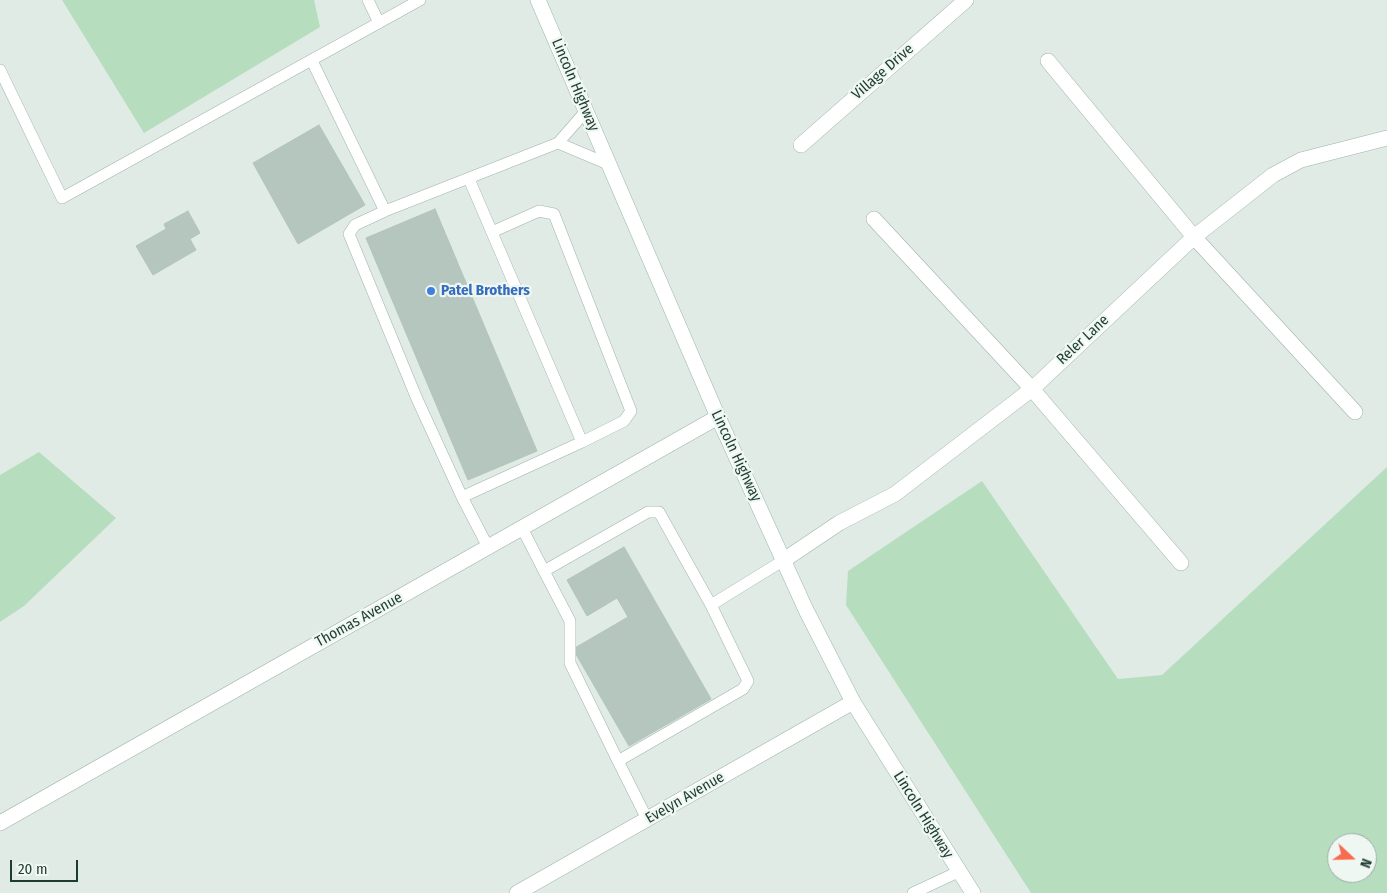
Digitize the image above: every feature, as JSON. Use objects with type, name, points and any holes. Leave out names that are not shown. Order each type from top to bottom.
[{"type":"street","name":"Lincoln Highway","points":[[538,0],[718,417],[852,702],[973,893]]},
{"type":"street","name":"Village Drive","points":[[801,145],[966,0]]},
{"type":"street","points":[[1048,61],[1194,237],[1355,412]]},
{"type":"street","name":"Reler Lane","points":[[784,560],[839,523],[895,494],[1032,389],[1194,237],[1273,175],[1300,160],[1387,138]]},
{"type":"street","points":[[874,220],[1032,389],[1181,563]]},
{"type":"street","name":"Thomas Avenue","points":[[0,823],[718,417]]},
{"type":"street","name":"Evelyn Avenue","points":[[517,893],[852,702]]},
{"type":"lane","points":[[368,0],[379,23]]},
{"type":"lane","points":[[0,70],[62,198],[420,0]]},
{"type":"lane","points":[[312,61],[385,211]]},
{"type":"lane","points":[[488,547],[462,498],[417,399],[350,234],[355,225],[385,211],[558,142],[586,111]]},
{"type":"lane","points":[[558,142],[608,164]]},
{"type":"lane","points":[[469,179],[582,442]]},
{"type":"lane","points":[[462,498],[624,421],[631,411],[554,214],[539,211],[492,232]]},
{"type":"lane","points":[[544,571],[648,512],[659,512],[711,605],[748,681],[743,689],[618,761]]},
{"type":"lane","points":[[522,528],[570,621],[570,663],[647,819]]},
{"type":"lane","points":[[711,605],[784,560]]},
{"type":"lane","points":[[913,893],[958,872]]},
{"type":"green space","points":[[62,0],[314,0],[320,27],[144,133]]},
{"type":"green space","points":[[39,452],[116,518],[24,606],[0,622],[0,475]]},
{"type":"green space","points":[[1387,467],[1387,893],[1031,893],[846,605],[848,571],[982,481],[1118,679],[1162,675]]},
{"type":"building","points":[[319,125],[365,205],[298,244],[253,163]]},
{"type":"building","points":[[435,209],[537,451],[468,480],[366,238]]},
{"type":"building","points":[[188,211],[200,233],[190,239],[196,250],[153,275],[136,246],[166,229],[164,224]]},
{"type":"building","points":[[624,547],[711,699],[629,746],[573,649],[628,617],[617,598],[587,616],[567,580]]},
{"type":"place","name":"Patel Brothers","points":[[431,291]]}]
